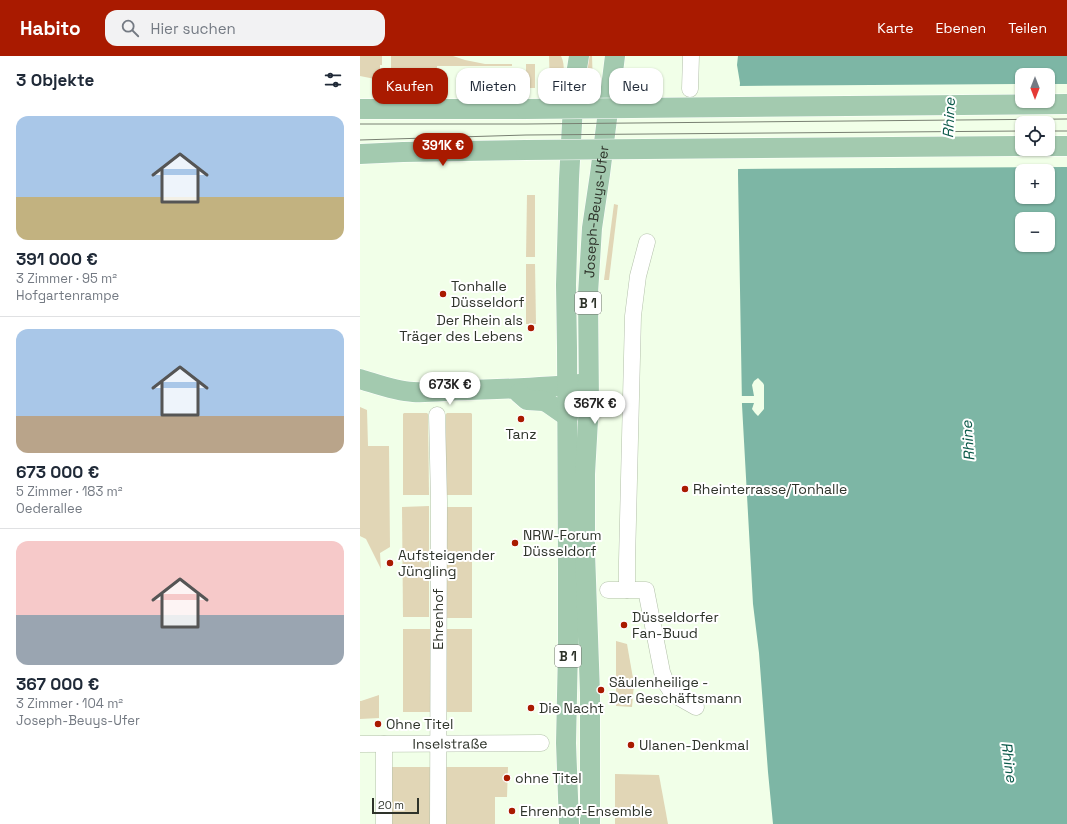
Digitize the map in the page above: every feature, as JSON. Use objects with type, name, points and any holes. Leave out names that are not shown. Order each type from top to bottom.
[{"type":"main road","points":[[601,56],[601,163]]},
{"type":"main road","name":"Joseph-Beuys-Ufer","points":[[590,824],[590,693],[585,582],[588,294],[592,228],[615,56]]},
{"type":"main road","name":"Joseph-Beuys-Ufer","points":[[569,824],[566,743],[568,648],[568,417],[566,285],[569,179],[575,60]]},
{"type":"main road","points":[[360,109],[1067,104]]},
{"type":"main road","points":[[360,154],[526,150],[1015,146]]},
{"type":"main road","points":[[1055,146],[1067,146]]},
{"type":"main road","points":[[360,379],[386,387],[412,392],[425,392],[567,386],[582,384],[588,377]]},
{"type":"main road","points":[[567,386],[577,408],[585,474]]},
{"type":"main road","points":[[516,389],[527,400],[543,401],[548,403],[568,417]]},
{"type":"street","points":[[690,90],[691,56]]},
{"type":"street","points":[[627,590],[633,316],[638,276],[647,242]]},
{"type":"street","name":"Ehrenhof","points":[[437,415],[438,824]]},
{"type":"street","points":[[608,590],[646,590],[662,672],[667,685],[673,694],[696,707]]},
{"type":"street","name":"Inselstraße","points":[[360,744],[541,743]]},
{"type":"street","points":[[384,744],[384,824]]},
{"type":"shaded area","points":[[360,56],[382,56],[382,65],[380,65],[380,68],[372,68],[372,78],[360,76]]},
{"type":"shaded area","points":[[391,56],[453,56],[485,64],[512,64],[512,66],[437,66],[437,68],[391,68]]},
{"type":"shaded area","points":[[549,56],[561,56],[564,68],[549,68]]},
{"type":"shaded area","points":[[588,56],[592,56],[592,68],[586,68]]},
{"type":"shaded area","points":[[526,64],[535,64],[535,88],[530,88],[530,68],[526,68]]},
{"type":"shaded area","points":[[527,195],[535,195],[535,257],[526,257]]},
{"type":"shaded area","points":[[614,204],[618,205],[609,280],[604,280]]},
{"type":"shaded area","points":[[526,264],[535,264],[536,324],[526,324]]},
{"type":"shaded area","points":[[360,407],[367,410],[368,446],[389,446],[390,547],[380,553],[381,569],[366,539],[360,536]]},
{"type":"shaded area","points":[[404,413],[428,414],[429,495],[403,495]]},
{"type":"shaded area","points":[[447,413],[472,414],[472,495],[446,495]]},
{"type":"shaded area","points":[[429,506],[429,617],[403,617],[402,507]]},
{"type":"shaded area","points":[[446,507],[472,507],[472,618],[446,618]]},
{"type":"shaded area","points":[[403,629],[430,629],[430,712],[403,712]]},
{"type":"shaded area","points":[[446,629],[472,629],[472,712],[447,712]]},
{"type":"shaded area","points":[[616,641],[627,644],[634,684],[632,707],[616,706]]},
{"type":"shaded area","points":[[379,695],[379,718],[360,719],[360,701]]},
{"type":"shaded area","points":[[388,767],[508,767],[507,797],[495,797],[495,824],[388,824]]},
{"type":"shaded area","points":[[615,774],[659,775],[668,824],[615,824]]},
{"type":"water","name":"Rhine","points":[[738,56],[1067,56],[1067,824],[773,824],[759,653],[753,604],[742,405],[738,174],[740,83],[737,65]]},
{"type":"pier","points":[[1015,84],[1015,108],[1055,108],[1055,84],[1067,84],[1067,167],[1055,167],[1055,164],[1015,164],[1015,167],[736,169],[738,86]]},
{"type":"pier","points":[[758,378],[764,385],[764,409],[758,416],[752,409],[754,403],[740,403],[740,396],[754,396],[752,385]]},
{"type":"tram line","points":[[360,124],[1067,119]]},
{"type":"tram line","points":[[360,140],[526,135],[1015,131]]},
{"type":"tram line","points":[[1055,131],[1067,131]]},
{"type":"place","name":"Tonhalle Düsseldorf","points":[[443,294]]},
{"type":"place","name":"Der Rhein als Träger des Lebens","points":[[531,328]]},
{"type":"place","name":"Tanz","points":[[521,419]]},
{"type":"place","name":"Rheinterrasse/Tonhalle","points":[[685,489]]},
{"type":"place","name":"NRW-Forum Düsseldorf","points":[[515,543]]},
{"type":"place","name":"Aufsteigender Jüngling","points":[[390,563]]},
{"type":"place","name":"Düsseldorfer Fan-Buud","points":[[624,625]]},
{"type":"place","name":"Säulenheilige - Der Geschäftsmann","points":[[601,690]]},
{"type":"place","name":"Die Nacht","points":[[531,708]]},
{"type":"place","name":"Ohne Titel","points":[[378,724]]},
{"type":"place","name":"Ulanen-Denkmal","points":[[631,745]]},
{"type":"place","name":"ohne Titel","points":[[507,778]]},
{"type":"place","name":"Ehrenhof-Ensemble","points":[[512,811]]}]
